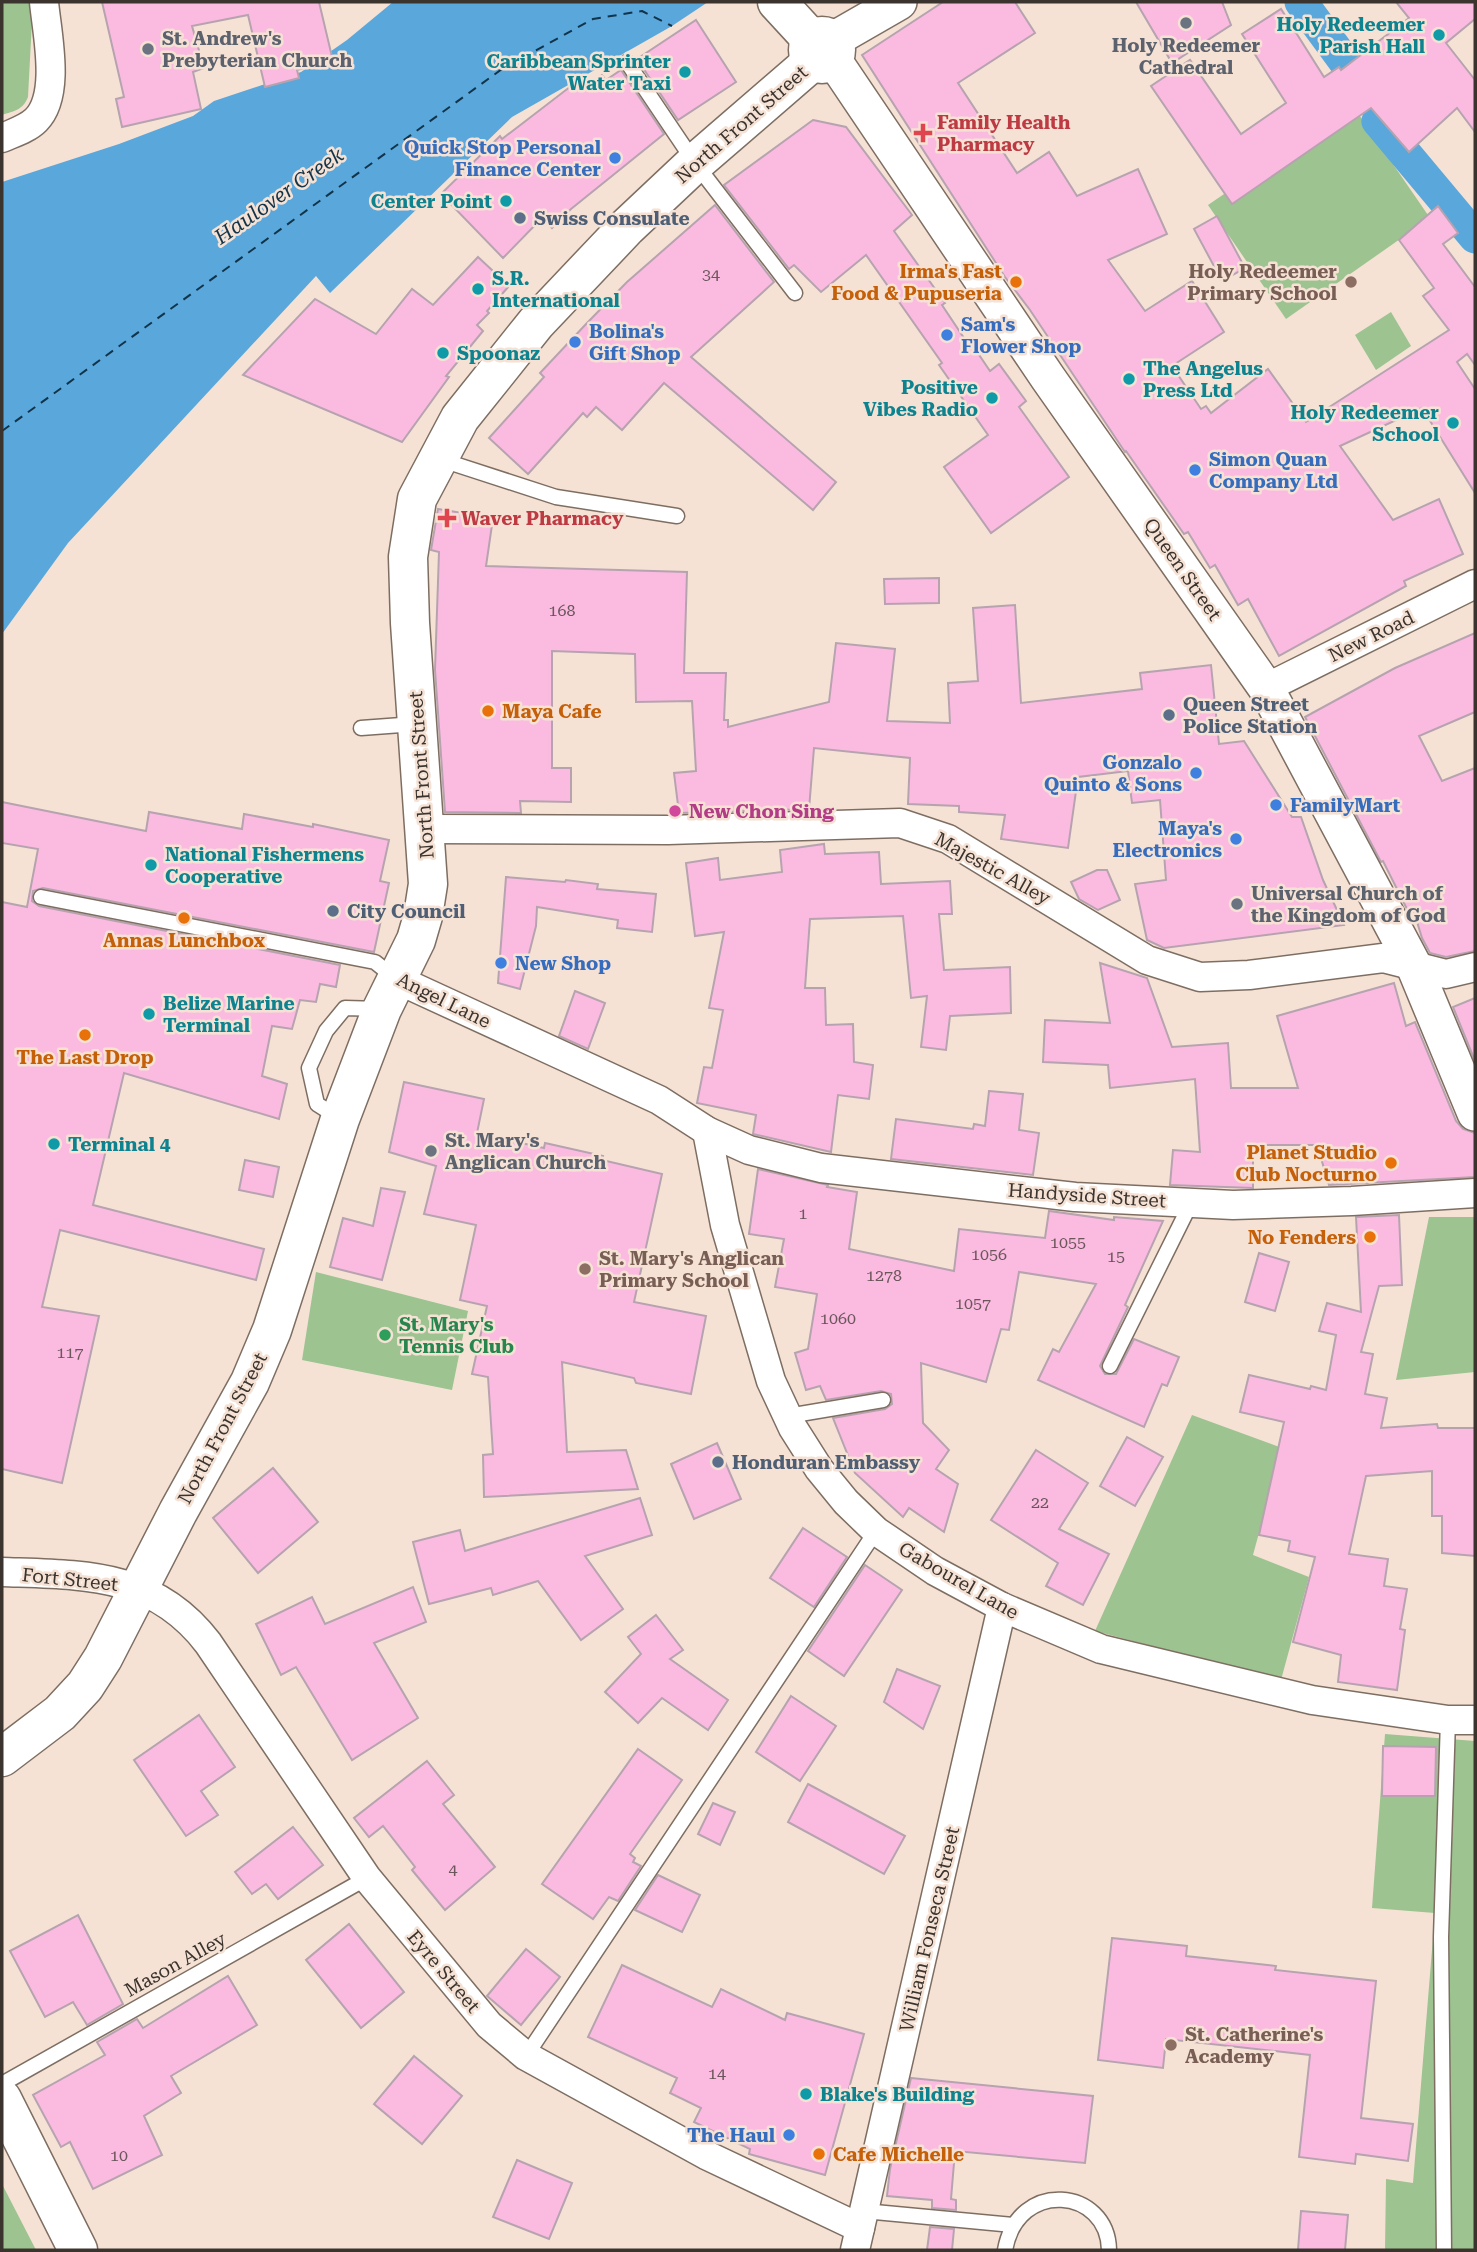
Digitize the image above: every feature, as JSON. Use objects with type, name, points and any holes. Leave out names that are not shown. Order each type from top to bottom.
[{"type":"main road","name":"Queen Street","points":[[776,2],[823,50]]},
{"type":"main road","name":"North Front Street","points":[[2,1757],[60,1713],[85,1686],[103,1658],[178,1512],[222,1436],[272,1330],[340,1119],[389,994],[416,940],[428,884],[408,557],[417,499],[460,418],[536,323],[618,235],[823,50]]},
{"type":"main road","points":[[2,2099],[78,2250]]},
{"type":"street","points":[[2,138],[32,124],[42,113],[48,99],[51,83],[44,2]]},
{"type":"street","name":"North Front Street","points":[[823,50],[899,2]]},
{"type":"street","name":"Queen Street","points":[[823,50],[1048,378],[1266,688],[1414,966],[1475,1113]]},
{"type":"street","name":"New Road","points":[[1266,688],[1475,584]]},
{"type":"street","name":"Majestic Alley","points":[[426,829],[668,830],[900,823],[948,839],[1147,960],[1200,977],[1249,975],[1383,958],[1446,974],[1475,967]]},
{"type":"street","name":"Angel Lane","points":[[389,994],[659,1100],[707,1131]]},
{"type":"street","name":"Handyside Street","points":[[707,1131],[749,1150],[821,1168],[1075,1197],[1233,1205],[1475,1194]]},
{"type":"street","name":"Gabourel Lane","points":[[707,1131],[728,1237],[771,1381],[819,1469],[846,1502],[876,1531],[935,1571],[1002,1607],[1101,1649],[1312,1700],[1461,1720]]},
{"type":"street","name":"Fort Street","points":[[2,1572],[79,1576],[139,1587]]},
{"type":"street","name":"Eyre Street","points":[[139,1587],[172,1606],[193,1623],[367,1878],[489,2025],[526,2056],[706,2155],[860,2230]]},
{"type":"street","name":"William Fonseca Street","points":[[860,2230],[1002,1607]]},
{"type":"lane","points":[[627,62],[695,163],[795,293]]},
{"type":"lane","points":[[437,458],[556,497],[677,516]]},
{"type":"lane","points":[[360,727],[417,723]]},
{"type":"lane","name":"Angel Lane","points":[[41,897],[375,962],[389,994]]},
{"type":"lane","points":[[1110,1366],[1191,1203]]},
{"type":"lane","points":[[788,1416],[883,1400]]},
{"type":"lane","points":[[526,2056],[876,1531]]},
{"type":"lane","points":[[1444,2250],[1441,1937],[1461,1720]]},
{"type":"lane","name":"Mason Alley","points":[[2,2084],[367,1878]]},
{"type":"lane","points":[[1005,2250],[1013,2225],[1029,2208],[1045,2201],[1061,2199],[1079,2204],[1093,2213],[1104,2226],[1109,2250]]},
{"type":"lane","points":[[860,2230],[1013,2225]]},
{"type":"green space","points":[[2,2],[33,2],[28,97],[21,107],[2,115]]},
{"type":"green space","points":[[1353,106],[1430,218],[1286,319],[1208,205]]},
{"type":"green space","points":[[1391,312],[1411,346],[1376,370],[1355,335]]},
{"type":"green space","points":[[1429,1217],[1475,1217],[1475,1372],[1396,1380]]},
{"type":"green space","name":"St. Mary's Tennis Club","points":[[316,1272],[468,1311],[452,1390],[302,1360]]},
{"type":"green space","points":[[1192,1415],[1282,1448],[1253,1555],[1309,1577],[1281,1680],[1095,1631]]},
{"type":"green space","points":[[1385,1734],[1475,1741],[1475,2250],[1385,2250],[1386,2179],[1413,2183],[1435,1913],[1372,1908]]},
{"type":"green space","points":[[2,2184],[36,2250],[2,2250]]},
{"type":"water","name":"Haulover Creek","points":[[393,2],[708,2],[672,26],[512,117],[330,293],[316,276],[68,543],[2,634],[2,182],[119,144],[193,116],[214,101],[301,72],[347,40]]},
{"type":"building","points":[[102,2],[319,2],[333,61],[297,70],[299,78],[265,87],[248,15],[192,26],[204,68],[193,72],[201,109],[122,127],[116,99],[124,97]]},
{"type":"building","points":[[943,2],[1015,2],[1035,33],[958,83],[1017,173],[1049,152],[1077,196],[1138,169],[1167,234],[1108,260],[1145,311],[1192,281],[1224,332],[1172,366],[1201,409],[1206,406],[1211,413],[1268,369],[1306,422],[1449,330],[1423,296],[1434,288],[1399,240],[1438,206],[1458,233],[1443,244],[1475,287],[1475,365],[1467,354],[1457,362],[1475,389],[1475,493],[1422,408],[1340,446],[1393,520],[1439,499],[1463,554],[1404,581],[1406,586],[1279,656],[1248,599],[1238,605],[1215,565],[1210,568],[1188,532],[1184,534],[1125,452],[1005,277],[862,55]]},
{"type":"building","name":"Holy Redeemer Cathedral","points":[[1136,2],[1222,2],[1231,25],[1172,63]]},
{"type":"building","points":[[1396,2],[1475,2],[1475,19],[1446,43],[1475,80],[1475,132],[1457,108],[1409,152],[1371,108],[1232,204],[1151,86],[1190,60],[1241,134],[1286,103],[1242,34],[1281,9],[1324,77],[1339,67],[1341,70],[1409,18]]},
{"type":"building","name":"Caribbean Sprinter Water Taxi","points":[[696,20],[736,82],[678,120],[637,59]]},
{"type":"building","points":[[621,70],[664,134],[571,209],[552,228],[542,218],[503,258],[441,194],[500,136],[502,139],[575,83],[581,90],[602,75],[606,80]]},
{"type":"building","points":[[813,120],[846,127],[912,215],[894,231],[945,303],[942,305],[968,344],[971,343],[990,371],[999,364],[1026,401],[1019,407],[1069,477],[991,533],[944,467],[988,435],[939,365],[942,363],[866,255],[821,292],[794,265],[789,269],[724,185]]},
{"type":"building","points":[[715,205],[774,282],[691,357],[836,482],[813,510],[664,383],[622,430],[596,407],[587,417],[583,413],[528,474],[489,438],[544,377],[540,373],[587,323],[627,282]]},
{"type":"building","points":[[1217,216],[1245,268],[1222,281],[1194,229]]},
{"type":"building","points":[[478,257],[509,286],[477,325],[483,331],[446,376],[449,377],[402,442],[243,375],[315,299],[376,334],[412,289],[433,305]]},
{"type":"building","points":[[438,509],[493,518],[486,566],[687,572],[684,673],[726,673],[724,720],[728,720],[728,727],[829,702],[836,643],[895,649],[887,721],[950,723],[948,683],[978,681],[973,608],[1015,605],[1021,703],[1142,689],[1140,673],[1211,665],[1219,744],[1244,741],[1292,817],[1301,817],[1323,880],[1344,925],[1164,948],[1147,940],[1135,884],[1166,880],[1160,800],[1132,803],[1128,771],[1078,777],[1068,848],[1001,839],[1005,815],[959,812],[959,806],[908,804],[910,758],[814,748],[809,809],[679,813],[674,773],[696,771],[692,701],[636,702],[635,654],[552,651],[552,768],[571,768],[571,802],[520,801],[521,813],[445,812],[435,670],[439,552],[431,550]]},
{"type":"building","points":[[939,578],[939,603],[885,604],[884,579]]},
{"type":"building","points":[[1475,633],[1475,712],[1419,736],[1442,781],[1475,768],[1475,951],[1446,957],[1430,953],[1414,912],[1409,913],[1305,717],[1395,668]]},
{"type":"building","points":[[2,802],[146,831],[149,812],[242,829],[244,814],[313,827],[313,824],[389,840],[380,881],[389,883],[374,952],[43,888],[33,891],[32,901],[39,906],[340,965],[336,987],[320,984],[316,1002],[300,1000],[292,1029],[272,1026],[262,1076],[287,1084],[279,1119],[124,1073],[93,1205],[264,1249],[256,1280],[60,1230],[42,1307],[99,1316],[62,1483],[2,1469],[2,902],[27,907],[38,849],[2,843]]},
{"type":"building","points":[[824,844],[825,854],[879,852],[881,884],[950,881],[952,914],[939,914],[944,970],[1010,967],[1011,1013],[950,1016],[946,1050],[921,1047],[927,996],[911,998],[903,916],[810,919],[805,988],[825,988],[826,1025],[853,1024],[854,1062],[873,1065],[869,1099],[838,1095],[831,1152],[753,1134],[756,1115],[697,1103],[704,1067],[712,1068],[723,1010],[709,1008],[724,932],[695,936],[686,863],[718,858],[720,880],[782,872],[780,850]]},
{"type":"building","points":[[1097,870],[1107,870],[1120,900],[1098,910],[1079,899],[1071,882]]},
{"type":"building","points":[[506,877],[566,880],[598,884],[597,889],[656,894],[652,932],[617,928],[618,920],[537,907],[536,926],[520,989],[498,983]]},
{"type":"building","points":[[1100,963],[1147,978],[1172,1047],[1228,1043],[1231,1088],[1298,1088],[1277,1016],[1394,983],[1406,1026],[1415,1022],[1456,1121],[1463,1129],[1475,1133],[1475,1177],[1329,1185],[1317,1145],[1253,1145],[1253,1188],[1170,1185],[1173,1150],[1200,1152],[1195,1079],[1110,1088],[1108,1065],[1043,1062],[1045,1020],[1110,1023]]},
{"type":"building","points":[[575,991],[605,1003],[588,1049],[559,1036]]},
{"type":"building","points":[[1475,998],[1475,1061],[1453,1007]]},
{"type":"building","name":"St. Mary's Anglican Primary School","points":[[404,1082],[484,1099],[477,1133],[544,1148],[545,1143],[603,1156],[602,1160],[662,1174],[634,1302],[706,1316],[691,1394],[636,1383],[634,1378],[562,1362],[567,1452],[626,1450],[638,1489],[484,1497],[483,1455],[493,1454],[488,1377],[472,1374],[487,1306],[460,1300],[476,1225],[424,1214],[436,1166],[389,1152]]},
{"type":"building","points":[[989,1091],[1023,1094],[1019,1130],[1039,1133],[1033,1175],[891,1159],[896,1119],[973,1129],[974,1124],[985,1126]]},
{"type":"building","points":[[245,1160],[279,1167],[273,1197],[239,1190]]},
{"type":"building","points":[[758,1169],[857,1192],[849,1249],[954,1271],[959,1229],[1045,1238],[1049,1211],[1114,1220],[1114,1217],[1163,1221],[1125,1305],[1128,1307],[1100,1366],[1105,1374],[1116,1374],[1134,1339],[1179,1357],[1167,1386],[1162,1384],[1144,1427],[1038,1380],[1053,1349],[1059,1352],[1096,1284],[1019,1272],[1009,1330],[1001,1329],[986,1382],[921,1363],[923,1423],[949,1450],[936,1469],[958,1484],[944,1532],[909,1508],[903,1517],[855,1473],[833,1418],[885,1409],[892,1404],[891,1394],[881,1391],[826,1400],[820,1386],[806,1390],[795,1353],[808,1349],[817,1294],[775,1287],[784,1239],[749,1234]]},
{"type":"building","points":[[381,1188],[405,1192],[382,1280],[330,1267],[343,1218],[373,1226]]},
{"type":"building","points":[[1399,1215],[1402,1285],[1379,1286],[1361,1352],[1373,1354],[1365,1394],[1387,1398],[1381,1428],[1437,1424],[1438,1428],[1475,1428],[1475,1556],[1442,1553],[1442,1516],[1432,1516],[1432,1471],[1366,1476],[1349,1554],[1388,1559],[1384,1586],[1407,1589],[1400,1629],[1405,1630],[1397,1690],[1338,1682],[1341,1655],[1293,1642],[1315,1557],[1288,1551],[1290,1541],[1259,1535],[1284,1422],[1240,1412],[1249,1375],[1326,1390],[1336,1335],[1319,1331],[1327,1303],[1361,1312],[1356,1217]]},
{"type":"building","points":[[1259,1253],[1289,1262],[1275,1311],[1245,1302]]},
{"type":"building","points":[[1127,1437],[1163,1457],[1135,1506],[1100,1486]]},
{"type":"building","points":[[717,1443],[741,1499],[694,1519],[671,1464]]},
{"type":"building","points":[[1036,1450],[1088,1483],[1059,1529],[1109,1554],[1083,1605],[1046,1586],[1058,1563],[991,1520]]},
{"type":"building","points":[[273,1468],[318,1522],[258,1573],[213,1518]]},
{"type":"building","points":[[640,1498],[652,1535],[585,1556],[623,1609],[581,1640],[538,1581],[493,1595],[491,1588],[429,1604],[413,1542],[460,1530],[465,1551]]},
{"type":"building","points":[[803,1528],[847,1557],[814,1607],[770,1578]]},
{"type":"building","points":[[865,1565],[902,1590],[844,1676],[808,1651]]},
{"type":"building","points":[[413,1587],[426,1622],[374,1643],[418,1718],[352,1760],[296,1667],[281,1675],[256,1624],[312,1597],[325,1624]]},
{"type":"building","points":[[656,1615],[683,1650],[670,1659],[728,1700],[708,1730],[662,1698],[638,1723],[605,1692],[641,1654],[628,1637]]},
{"type":"building","points":[[897,1669],[940,1686],[923,1729],[884,1702]]},
{"type":"building","points":[[791,1696],[836,1726],[800,1781],[756,1752]]},
{"type":"building","points":[[199,1715],[235,1767],[201,1791],[218,1815],[186,1836],[134,1760]]},
{"type":"building","points":[[1383,1746],[1436,1747],[1435,1796],[1382,1796]]},
{"type":"building","points":[[638,1749],[682,1780],[630,1854],[635,1858],[633,1862],[641,1866],[618,1901],[609,1897],[593,1919],[542,1884]]},
{"type":"building","points":[[427,1761],[454,1795],[443,1804],[495,1867],[445,1910],[412,1870],[415,1867],[383,1826],[369,1837],[354,1818]]},
{"type":"building","points":[[808,1784],[905,1836],[884,1874],[788,1822]]},
{"type":"building","points":[[713,1803],[735,1812],[720,1845],[698,1834]]},
{"type":"building","points":[[293,1827],[323,1865],[278,1899],[266,1884],[252,1894],[235,1872]]},
{"type":"building","points":[[658,1875],[700,1895],[682,1932],[635,1910]]},
{"type":"building","points":[[78,1915],[123,2004],[87,2025],[73,2002],[45,2017],[10,1951]]},
{"type":"building","points":[[349,1924],[404,1992],[361,2028],[306,1960]]},
{"type":"building","points":[[1112,1938],[1187,1946],[1186,1956],[1276,1966],[1275,1970],[1376,1981],[1361,2118],[1413,2124],[1408,2161],[1356,2154],[1355,2164],[1299,2157],[1310,2055],[1166,2039],[1163,2068],[1098,2060]]},
{"type":"building","points":[[526,1949],[560,1977],[521,2025],[487,1996]]},
{"type":"building","points":[[622,1965],[712,2007],[721,1989],[785,2020],[787,2013],[864,2034],[825,2175],[749,2154],[750,2149],[694,2122],[701,2108],[670,2093],[677,2078],[588,2037]]},
{"type":"building","points":[[228,1976],[257,2025],[171,2076],[181,2093],[144,2116],[162,2155],[93,2189],[70,2142],[61,2147],[33,2095],[105,2055],[97,2042],[137,2019],[143,2028]]},
{"type":"building","points":[[414,2056],[462,2096],[422,2144],[374,2104]]},
{"type":"building","points":[[911,2078],[1093,2096],[1085,2163],[955,2151],[951,2199],[956,2200],[956,2210],[932,2208],[932,2200],[887,2196],[890,2169]]},
{"type":"building","points":[[517,2160],[572,2183],[549,2239],[493,2217]]},
{"type":"building","points":[[1301,2211],[1348,2215],[1345,2250],[1298,2250]]},
{"type":"building","points":[[930,2227],[954,2229],[952,2250],[927,2250]]},
{"type":"waterway","points":[[1301,2],[1382,112],[1378,121],[1475,237]]},
{"type":"ferry route","points":[[2,431],[502,69],[593,19],[642,11],[672,26]]},
{"type":"place","name":"Holy Redeemer Cathedral","points":[[1186,23]]},
{"type":"place","name":"Holy Redeemer Parish Hall","points":[[1439,35]]},
{"type":"place","name":"St. Andrew's Prebyterian Church","points":[[148,49]]},
{"type":"place","name":"Caribbean Sprinter Water Taxi","points":[[685,72]]},
{"type":"place","name":"Family Health Pharmacy","points":[[923,133]]},
{"type":"place","name":"Quick Stop Personal Finance Center","points":[[615,158]]},
{"type":"place","name":"Center Point","points":[[506,201]]},
{"type":"place","name":"Swiss Consulate","points":[[520,218]]},
{"type":"place","name":"Irma's Fast Food & Pupuseria","points":[[1016,282]]},
{"type":"place","name":"Holy Redeemer Primary School","points":[[1351,282]]},
{"type":"place","name":"S.R. International","points":[[478,289]]},
{"type":"place","name":"Sam's Flower Shop","points":[[947,335]]},
{"type":"place","name":"Bolina's Gift Shop","points":[[575,342]]},
{"type":"place","name":"Spoonaz","points":[[443,353]]},
{"type":"place","name":"The Angelus Press Ltd","points":[[1129,379]]},
{"type":"place","name":"Positive Vibes Radio","points":[[992,398]]},
{"type":"place","name":"Holy Redeemer School","points":[[1453,423]]},
{"type":"place","name":"Simon Quan Company Ltd","points":[[1195,470]]},
{"type":"place","name":"Waver Pharmacy","points":[[447,518]]},
{"type":"place","name":"Maya Cafe","points":[[488,711]]},
{"type":"place","name":"Queen Street Police Station","points":[[1169,715]]},
{"type":"place","name":"Gonzalo Quinto & Sons","points":[[1196,773]]},
{"type":"place","name":"FamilyMart","points":[[1276,805]]},
{"type":"place","name":"New Chon Sing","points":[[675,811]]},
{"type":"place","name":"Maya's Electronics","points":[[1236,839]]},
{"type":"place","name":"National Fishermens Cooperative","points":[[151,865]]},
{"type":"place","name":"Universal Church of the Kingdom of God","points":[[1237,904]]},
{"type":"place","name":"City Council","points":[[333,911]]},
{"type":"place","name":"Annas Lunchbox","points":[[184,918]]},
{"type":"place","name":"New Shop","points":[[501,963]]},
{"type":"place","name":"Belize Marine Terminal","points":[[149,1014]]},
{"type":"place","name":"The Last Drop","points":[[85,1035]]},
{"type":"place","name":"Terminal 4","points":[[54,1144]]},
{"type":"place","name":"St. Mary's Anglican Church","points":[[431,1151]]},
{"type":"place","name":"Planet Studio Club Nocturno","points":[[1391,1163]]},
{"type":"place","name":"No Fenders","points":[[1370,1237]]},
{"type":"place","name":"St. Mary's Anglican Primary School","points":[[585,1269]]},
{"type":"place","name":"St. Mary's Tennis Club","points":[[385,1335]]},
{"type":"place","name":"Honduran Embassy","points":[[718,1462]]},
{"type":"place","name":"St. Catherine's Academy","points":[[1171,2045]]},
{"type":"place","name":"Blake's Building","points":[[806,2094]]},
{"type":"place","name":"The Haul","points":[[789,2135]]},
{"type":"place","name":"Cafe Michelle","points":[[819,2154]]}]
